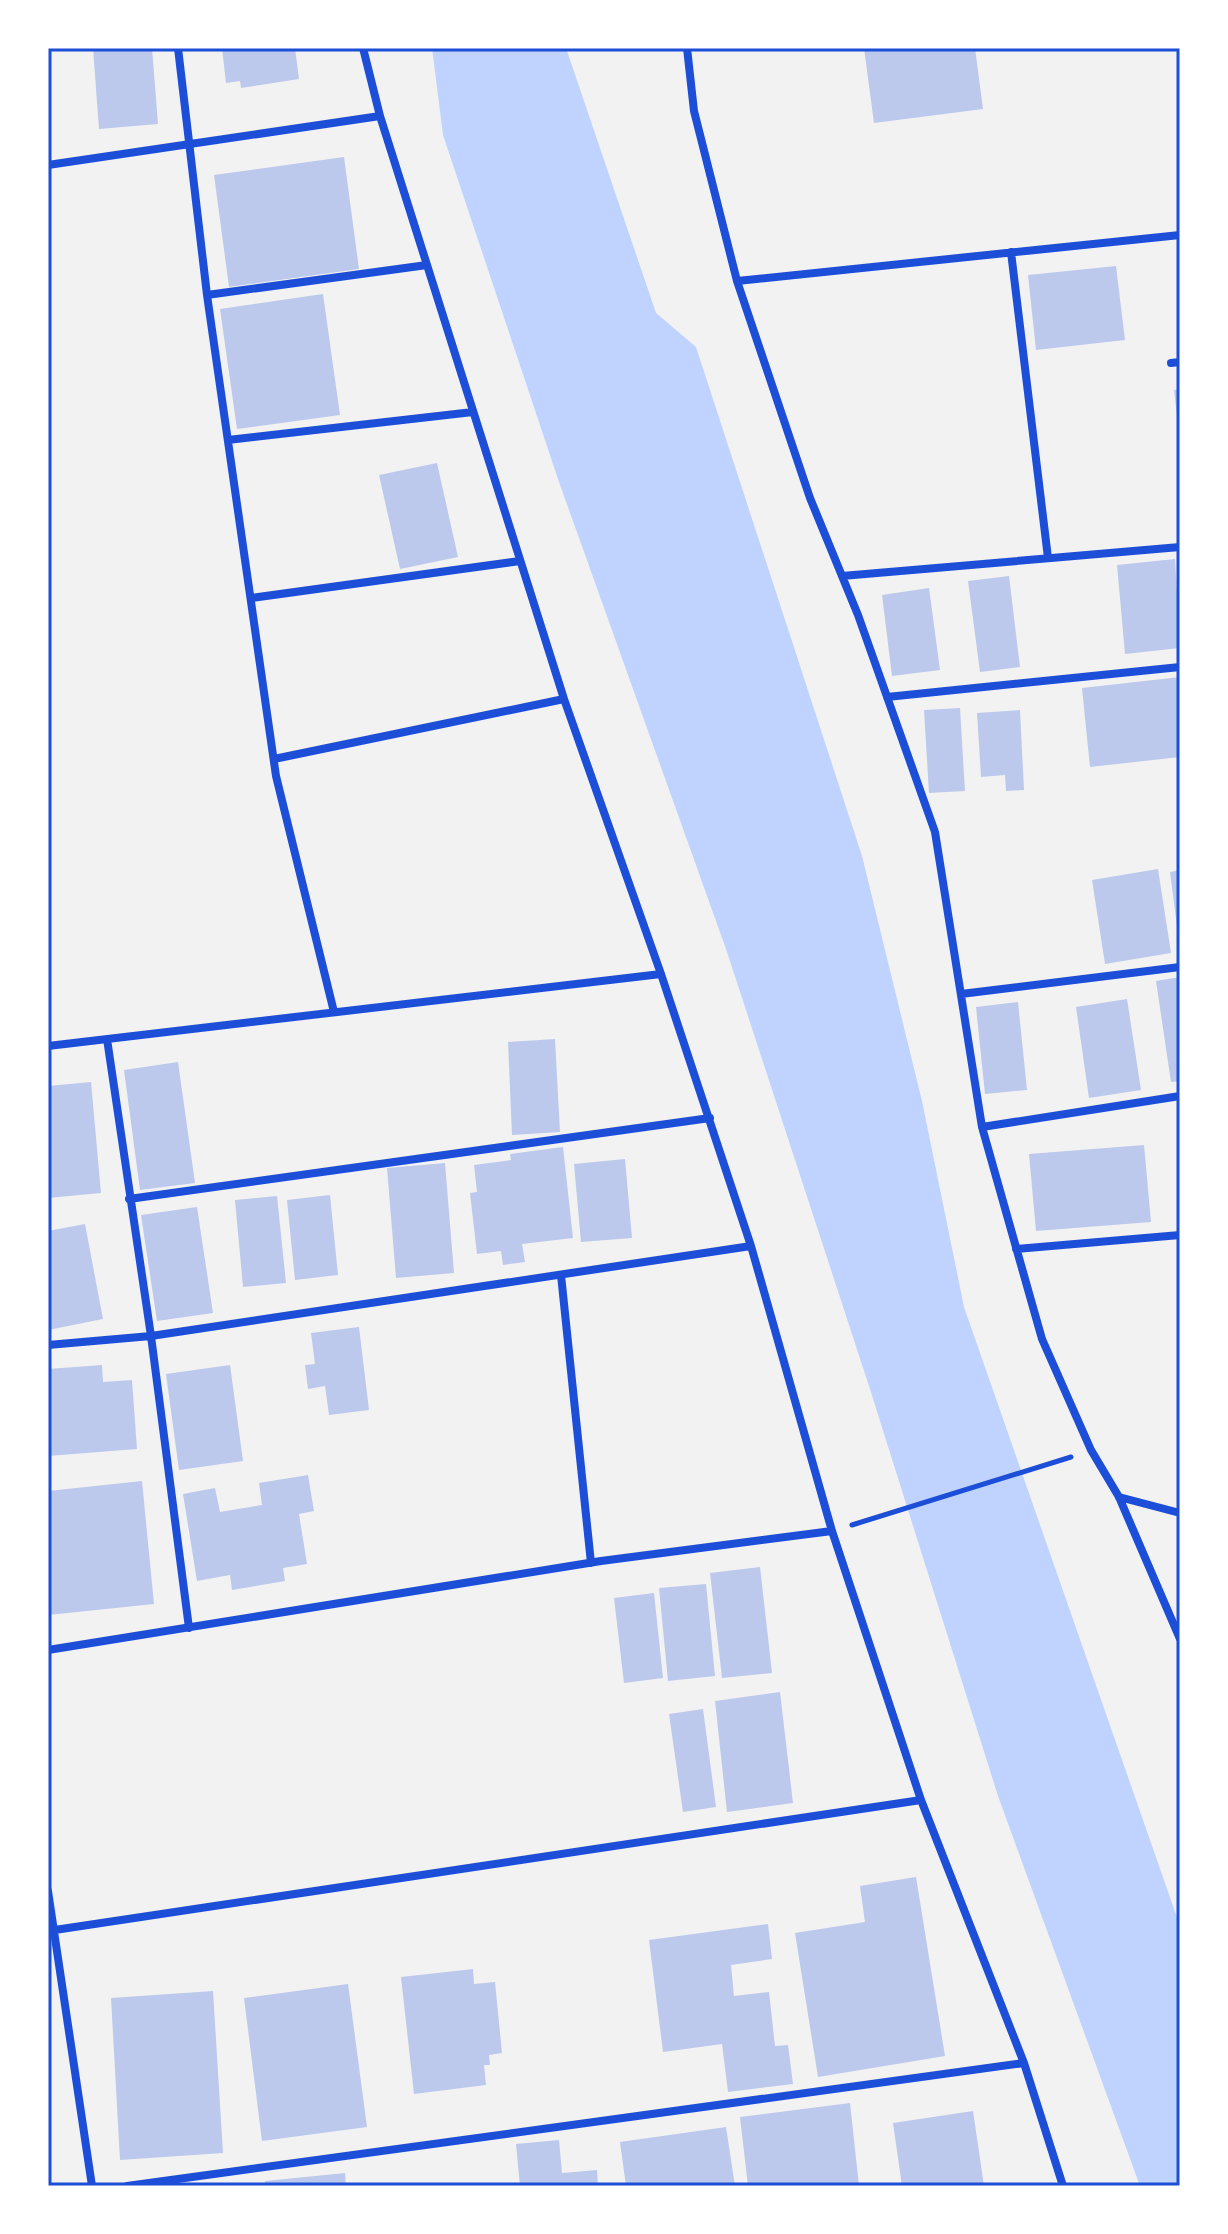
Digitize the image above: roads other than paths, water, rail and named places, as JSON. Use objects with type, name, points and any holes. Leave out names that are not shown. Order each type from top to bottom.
[{"type":"street","points":[[178,48],[207,295],[274,759],[334,1012]]},
{"type":"street","points":[[363,48],[380,116],[564,699],[661,974],[751,1246],[832,1531],[921,1800],[1024,2063],[1063,2186]]},
{"type":"street","points":[[687,48],[694,111],[737,281],[810,498],[842,576],[935,832],[982,1127],[1042,1339],[1091,1450],[1119,1497],[1180,1639]]},
{"type":"street","points":[[48,165],[380,116]]},
{"type":"street","points":[[737,281],[1180,235]]},
{"type":"street","points":[[1011,252],[1048,558]]},
{"type":"street","points":[[207,295],[427,265]]},
{"type":"street","points":[[228,440],[473,412]]},
{"type":"street","points":[[842,576],[1180,547]]},
{"type":"street","points":[[251,598],[520,561]]},
{"type":"street","points":[[887,697],[1180,667]]},
{"type":"street","points":[[274,759],[564,699]]},
{"type":"street","points":[[961,994],[1180,967]]},
{"type":"street","points":[[48,1046],[661,974]]},
{"type":"street","points":[[107,1039],[151,1336],[189,1628]]},
{"type":"street","points":[[982,1127],[1180,1096]]},
{"type":"street","points":[[129,1199],[710,1118]]},
{"type":"street","points":[[1016,1249],[1180,1235]]},
{"type":"street","points":[[48,1345],[151,1336],[751,1246]]},
{"type":"street","points":[[561,1275],[591,1563]]},
{"type":"street","points":[[1119,1497],[1180,1513]]},
{"type":"street","points":[[48,1650],[591,1563],[832,1531]]},
{"type":"street","points":[[51,1930],[921,1800]]},
{"type":"street","points":[[48,1891],[51,1930],[92,2186]]},
{"type":"street","points":[[127,2186],[1024,2063]]},
{"type":"water","points":[[432,48],[566,48],[656,313],[696,347],[862,856],[922,1101],[964,1307],[1180,1926],[1180,2186],[1140,2186],[998,1796],[869,1386],[726,949],[559,482],[443,135]]}]
